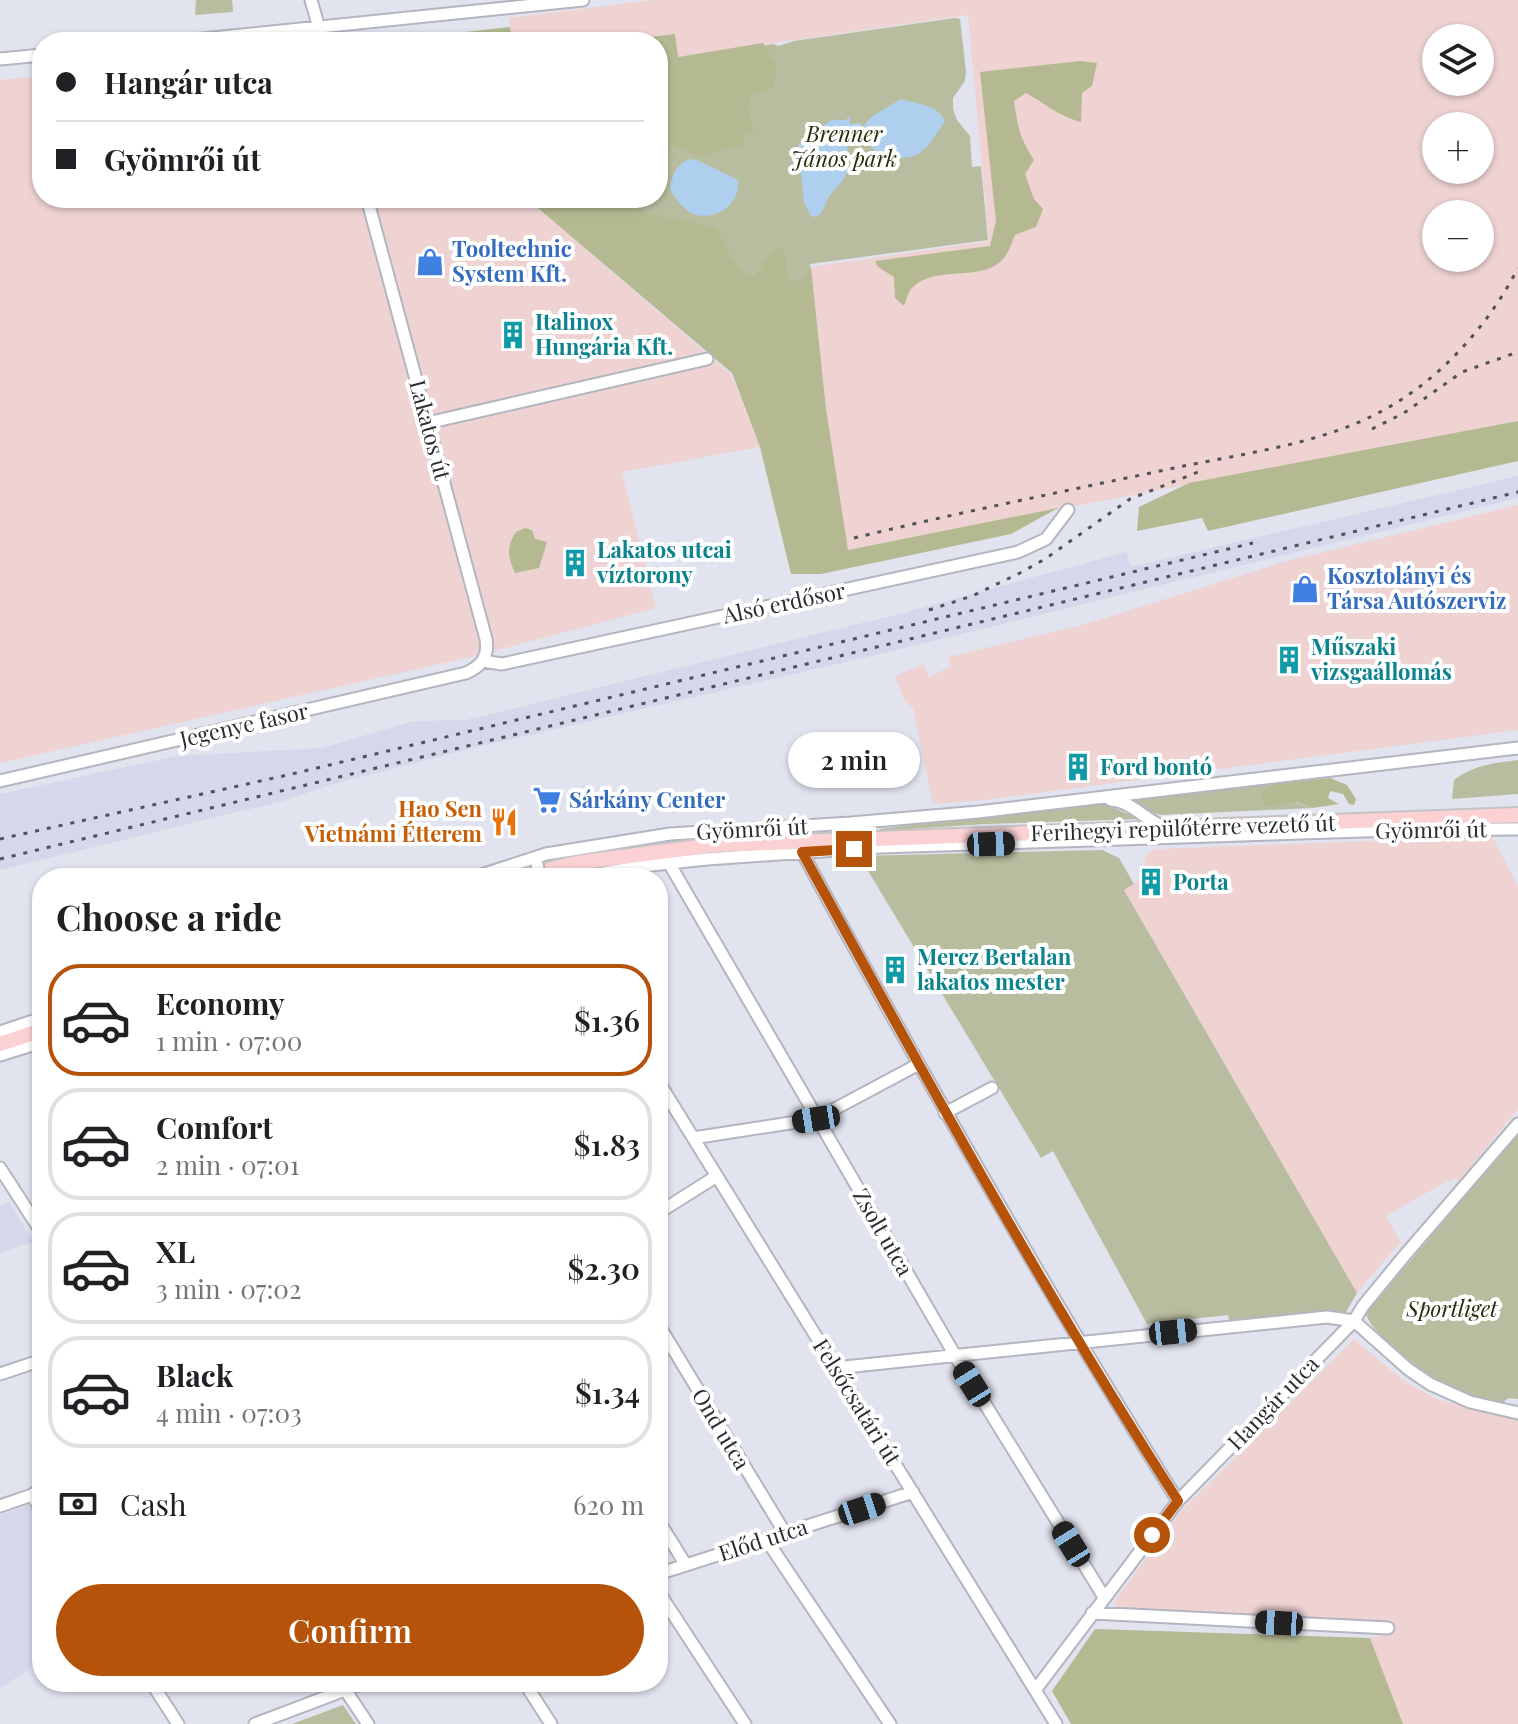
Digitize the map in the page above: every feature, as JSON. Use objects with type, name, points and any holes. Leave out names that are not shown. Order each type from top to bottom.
[{"type":"main road","name":"Ferihegyi repülőtérre vezető út","points":[[556,868],[713,845],[1518,815]]},
{"type":"main road","points":[[0,1044],[32,1033]]},
{"type":"street","points":[[311,0],[320,32]]},
{"type":"street","points":[[265,32],[583,0]]},
{"type":"street","points":[[0,59],[32,56]]},
{"type":"street","name":"Lakatos út","points":[[370,208],[487,643],[487,655],[483,661]]},
{"type":"street","points":[[427,423],[707,359]]},
{"type":"street","name":"Alsó erdősor","points":[[483,661],[502,664],[1018,552],[1037,545],[1052,534],[1068,510]]},
{"type":"street","name":"Jegenye fasor","points":[[0,781],[466,673],[483,661]]},
{"type":"street","name":"Gyömrői út","points":[[508,868],[670,834],[851,823],[1084,800],[1518,748]]},
{"type":"street","name":"Gyömrői út","points":[[1084,800],[1117,800],[1152,822],[1170,829]]},
{"type":"street","name":"Gyömrői út","points":[[638,868],[802,852],[1290,833],[1518,829]]},
{"type":"street","points":[[802,852],[917,1065],[1079,1343],[1178,1501]]},
{"type":"street","points":[[536,860],[538,868]]},
{"type":"street","name":"Zsolt utca","points":[[669,863],[956,1357],[1104,1597]]},
{"type":"street","points":[[0,1032],[32,1021]]},
{"type":"street","points":[[0,1055],[32,1045]]},
{"type":"street","points":[[693,1138],[816,1119],[917,1065]]},
{"type":"street","points":[[945,1113],[992,1088]]},
{"type":"street","name":"Felsőcsatári út","points":[[668,1097],[1055,1724]]},
{"type":"street","name":"Hangár utca","points":[[1036,1689],[1178,1501],[1354,1321],[1388,1275],[1518,1124]]},
{"type":"street","points":[[0,1168],[32,1218]]},
{"type":"street","points":[[668,1207],[717,1176]]},
{"type":"street","points":[[835,1368],[1327,1317],[1354,1321],[1408,1369],[1430,1384],[1479,1405],[1518,1413]]},
{"type":"street","name":"Ond utca","points":[[668,1340],[785,1533]]},
{"type":"street","points":[[0,1374],[32,1363]]},
{"type":"street","name":"Előd utca","points":[[668,1571],[913,1492]]},
{"type":"street","points":[[0,1506],[32,1494]]},
{"type":"street","points":[[668,1536],[686,1565]]},
{"type":"street","points":[[766,1539],[890,1724]]},
{"type":"street","points":[[668,1606],[745,1724]]},
{"type":"street","points":[[1092,1613],[1388,1628]]},
{"type":"street","points":[[157,1692],[178,1724]]},
{"type":"street","points":[[255,1724],[329,1692]]},
{"type":"street","points":[[347,1692],[368,1724]]},
{"type":"street","points":[[530,1692],[551,1724]]},
{"type":"shaded area","points":[[652,0],[1518,0],[1518,421],[847,550],[826,409],[811,267],[989,241],[968,15],[677,57],[675,34],[668,35],[668,32],[511,32],[509,18]]},
{"type":"shaded area","points":[[32,77],[32,208],[538,208],[731,374],[760,447],[622,472],[656,608],[471,657],[0,763],[0,80]]},
{"type":"shaded area","points":[[1518,476],[1518,498],[859,659],[473,748],[330,785],[283,801],[0,870],[0,794],[177,756],[322,748],[414,721],[466,720],[903,613],[1126,552],[1131,567]]},
{"type":"shaded area","points":[[1518,505],[1518,730],[984,800],[933,804],[913,708],[905,702],[895,676],[923,664],[929,677],[950,667],[948,657],[1086,624],[1287,561]]},
{"type":"shaded area","points":[[1492,836],[1518,886],[1518,1109],[1459,1181],[1456,1178],[1442,1184],[1386,1216],[1401,1242],[1357,1293],[1124,890],[1148,875],[1144,858],[1158,849]]},
{"type":"shaded area","points":[[9,1202],[32,1242],[0,1253],[0,1205]]},
{"type":"shaded area","points":[[1354,1339],[1405,1382],[1437,1399],[1518,1420],[1518,1724],[1403,1724],[1370,1638],[1381,1635],[1376,1622],[1119,1610],[1114,1602],[1182,1510]]},
{"type":"shaded area","points":[[29,1504],[32,1509],[32,1667],[0,1689],[0,1515]]},
{"type":"green space","points":[[196,0],[232,0],[233,12],[195,15]]},
{"type":"green space","name":"Brenner János park","points":[[960,19],[966,71],[965,81],[953,98],[953,109],[957,120],[970,136],[972,167],[981,166],[988,240],[810,264],[819,360],[792,363],[551,208],[668,208],[668,60],[773,44],[778,46],[794,41]]},
{"type":"green space","points":[[510,27],[511,32],[465,32]]},
{"type":"green space","points":[[675,34],[678,57],[763,43],[777,66],[773,87],[751,95],[748,106],[754,131],[745,137],[740,146],[697,156],[668,146],[668,35]]},
{"type":"green space","points":[[1080,61],[1097,63],[1092,86],[1082,93],[1081,122],[1058,113],[1026,93],[1014,101],[1020,132],[1034,160],[1025,174],[1034,199],[1043,209],[1036,227],[1015,235],[1006,256],[995,266],[921,281],[910,290],[904,306],[895,298],[894,277],[878,267],[875,261],[990,246],[996,221],[980,72]]},
{"type":"green space","points":[[538,208],[640,208],[646,213],[716,228],[735,261],[750,277],[779,247],[785,255],[790,282],[805,279],[811,267],[826,409],[848,550],[1058,508],[1011,534],[821,574],[791,574],[760,447],[732,373]]},
{"type":"green space","points":[[1518,421],[1518,461],[1208,531],[1202,518],[1137,531],[1139,507],[1189,483]]},
{"type":"green space","points":[[525,528],[532,530],[535,539],[547,542],[539,568],[515,573],[509,547],[516,532]]},
{"type":"green space","points":[[1518,760],[1518,794],[1452,799],[1454,780],[1462,775],[1484,766]]},
{"type":"green space","points":[[1330,778],[1347,785],[1356,799],[1354,805],[1349,804],[1343,794],[1330,791],[1328,798],[1339,804],[1312,808],[1296,802],[1267,808],[1262,798],[1263,789],[1274,784]]},
{"type":"green space","points":[[1274,784],[1263,789],[1267,808],[1294,802],[1312,808],[1161,815],[1150,812],[1132,798]]},
{"type":"green space","points":[[1105,804],[1139,819],[879,829]]},
{"type":"green space","points":[[1102,850],[1119,858],[1134,884],[1124,890],[1357,1293],[1346,1312],[1230,1323],[1228,1315],[1147,1324],[1053,1151],[1041,1158],[859,856]]},
{"type":"green space","name":"Sportliget","points":[[1518,1134],[1518,1399],[1509,1398],[1499,1405],[1468,1396],[1426,1372],[1394,1348],[1366,1313]]},
{"type":"green space","points":[[1095,1629],[1370,1638],[1403,1724],[1071,1724],[1052,1691]]},
{"type":"green space","points":[[343,1705],[356,1724],[292,1724]]},
{"type":"water","points":[[901,99],[932,108],[945,121],[928,146],[917,155],[890,157],[874,150],[859,128],[849,128],[846,175],[821,212],[816,217],[811,216],[804,203],[798,145],[831,120],[846,120],[850,116],[850,124],[860,123],[862,128],[871,117]]},
{"type":"water","points":[[689,159],[738,180],[736,195],[727,208],[713,215],[696,215],[677,200],[670,188],[672,179],[678,168]]},
{"type":"railway","points":[[854,538],[1283,446],[1359,422],[1403,398],[1443,367],[1477,331],[1518,268]]},
{"type":"railway","points":[[1372,429],[1404,413],[1462,372],[1518,352]]},
{"type":"railway","points":[[929,610],[972,596],[1020,573],[1130,499],[1198,472]]},
{"type":"railway","points":[[0,859],[1518,492]]},
{"type":"railway","points":[[0,839],[292,774],[1253,543]]},
{"type":"place","name":"Tooltechnic System Kft.","points":[[430,262]]},
{"type":"place","name":"Italinox Hungária Kft.","points":[[513,335]]},
{"type":"place","name":"Lakatos utcai víztorony","points":[[575,563]]},
{"type":"place","name":"Kosztolányi és Társa Autószerviz","points":[[1305,589]]},
{"type":"place","name":"Műszaki vizsgaállomás","points":[[1289,660]]},
{"type":"place","name":"Ford bontó","points":[[1078,767]]},
{"type":"place","name":"Sárkány Center","points":[[547,800]]},
{"type":"place","name":"Hao Sen Vietnámi Étterem","points":[[504,822]]},
{"type":"place","name":"Porta","points":[[1151,882]]},
{"type":"place","name":"Mercz Bertalan lakatos mester","points":[[895,970]]},
{"type":"route","points":[[854,849],[802,852],[917,1065],[1091,1363],[1178,1501],[1152,1535]]}]
